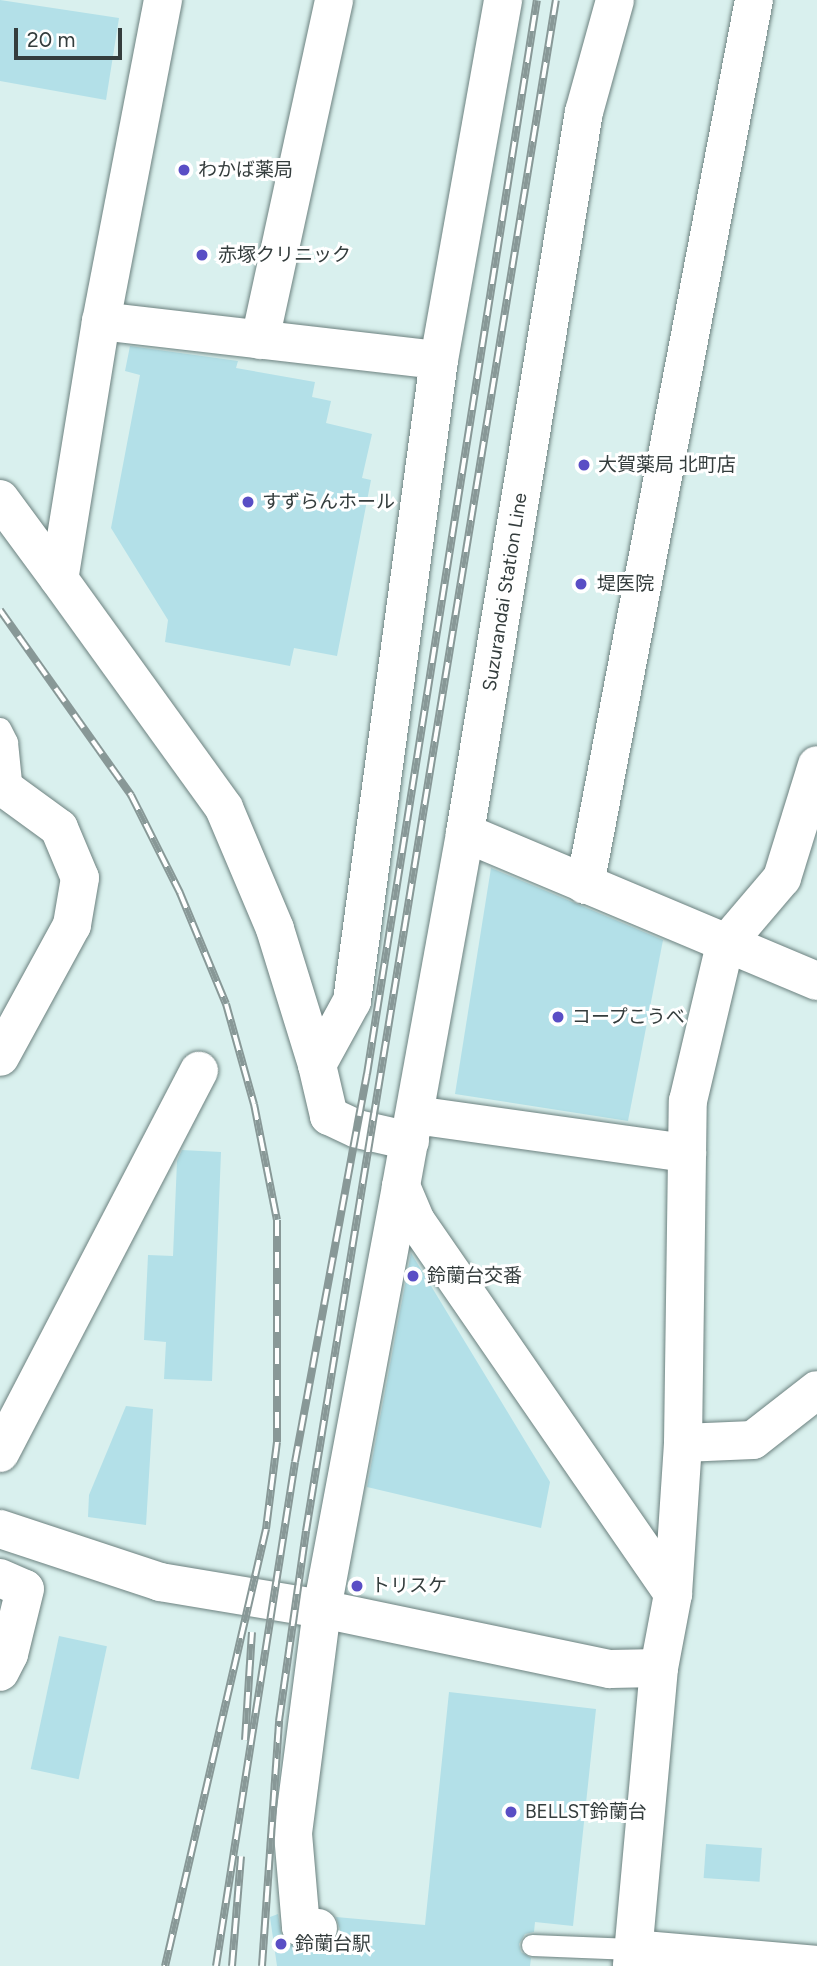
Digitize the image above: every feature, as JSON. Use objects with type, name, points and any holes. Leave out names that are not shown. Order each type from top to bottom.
[{"type":"street","points":[[59,579],[101,321],[163,0]]},
{"type":"street","points":[[260,340],[334,0]]},
{"type":"street","points":[[317,1065],[352,1001],[439,360],[503,0]]},
{"type":"street","name":"Suzurandai Station Line","points":[[318,1928],[301,1927],[293,1833],[322,1609],[413,1128],[465,833],[584,112],[615,0]]},
{"type":"street","points":[[585,885],[754,0]]},
{"type":"street","points":[[101,321],[439,360]]},
{"type":"street","points":[[0,499],[224,808],[275,929],[317,1065],[329,1116],[357,1129],[413,1128],[687,1153]]},
{"type":"street","points":[[817,765],[782,878],[725,945],[688,1101],[683,1443],[673,1594],[659,1668],[632,1958],[817,1965]]},
{"type":"street","points":[[0,1057],[72,925],[80,878],[59,828],[6,788]]},
{"type":"street","points":[[465,833],[725,945],[817,981]]},
{"type":"street","points":[[0,1452],[199,1071]]},
{"type":"street","points":[[401,1186],[416,1221],[673,1594]]},
{"type":"street","points":[[683,1443],[753,1440],[817,1390]]},
{"type":"street","points":[[0,1530],[160,1582],[322,1609],[610,1668],[659,1668]]},
{"type":"street","points":[[0,1578],[25,1589],[9,1654],[0,1672]]},
{"type":"lane","points":[[0,729],[7,742],[6,788]]},
{"type":"lane","points":[[532,1945],[632,1958]]},
{"type":"building","points":[[0,0],[119,18],[106,100],[0,81]]},
{"type":"building","points":[[130,346],[238,361],[236,368],[315,382],[312,397],[331,401],[326,423],[372,434],[362,478],[371,480],[337,656],[294,648],[290,666],[165,642],[168,620],[111,528],[140,375],[125,371]]},
{"type":"building","name":"コープこうべ","points":[[491,868],[663,940],[628,1121],[455,1094]]},
{"type":"building","points":[[182,1150],[221,1152],[212,1381],[164,1379],[166,1342],[144,1340],[148,1255],[173,1256],[177,1161]]},
{"type":"building","points":[[411,1253],[550,1482],[541,1528],[367,1487]]},
{"type":"building","points":[[126,1406],[153,1409],[146,1525],[88,1517],[89,1495]]},
{"type":"building","points":[[59,1636],[107,1646],[79,1779],[31,1769]]},
{"type":"building","name":"BELLST鈴蘭台","points":[[449,1692],[596,1709],[573,1926],[535,1922],[534,1932],[525,1934],[519,1944],[521,1952],[531,1958],[530,1966],[277,1966],[270,1917],[278,1914],[282,1938],[300,1949],[328,1947],[340,1930],[336,1917],[425,1925]]},
{"type":"building","points":[[706,1844],[762,1848],[759,1882],[704,1878]]},
{"type":"railway","points":[[216,1966],[295,1462],[367,1074],[537,0]]},
{"type":"railway","points":[[262,1966],[279,1721],[306,1531],[556,0]]},
{"type":"railway","points":[[0,610],[131,795],[180,893],[226,1004],[254,1104],[277,1220],[277,1442],[266,1529],[165,1966]]},
{"type":"railway","points":[[245,1740],[252,1632]]},
{"type":"railway","points":[[232,1966],[241,1856]]},
{"type":"place","name":"わかば薬局","points":[[184,170]]},
{"type":"place","name":"赤塚クリニック","points":[[202,255]]},
{"type":"place","name":"大賀薬局 北町店","points":[[584,465]]},
{"type":"place","name":"すずらんホール","points":[[248,502]]},
{"type":"place","name":"堤医院","points":[[581,584]]},
{"type":"place","name":"コープこうべ","points":[[558,1017]]},
{"type":"place","name":"鈴蘭台交番","points":[[413,1276]]},
{"type":"place","name":"トリスケ","points":[[357,1586]]},
{"type":"place","name":"BELLST鈴蘭台","points":[[511,1812]]},
{"type":"place","name":"鈴蘭台駅","points":[[281,1944]]}]
